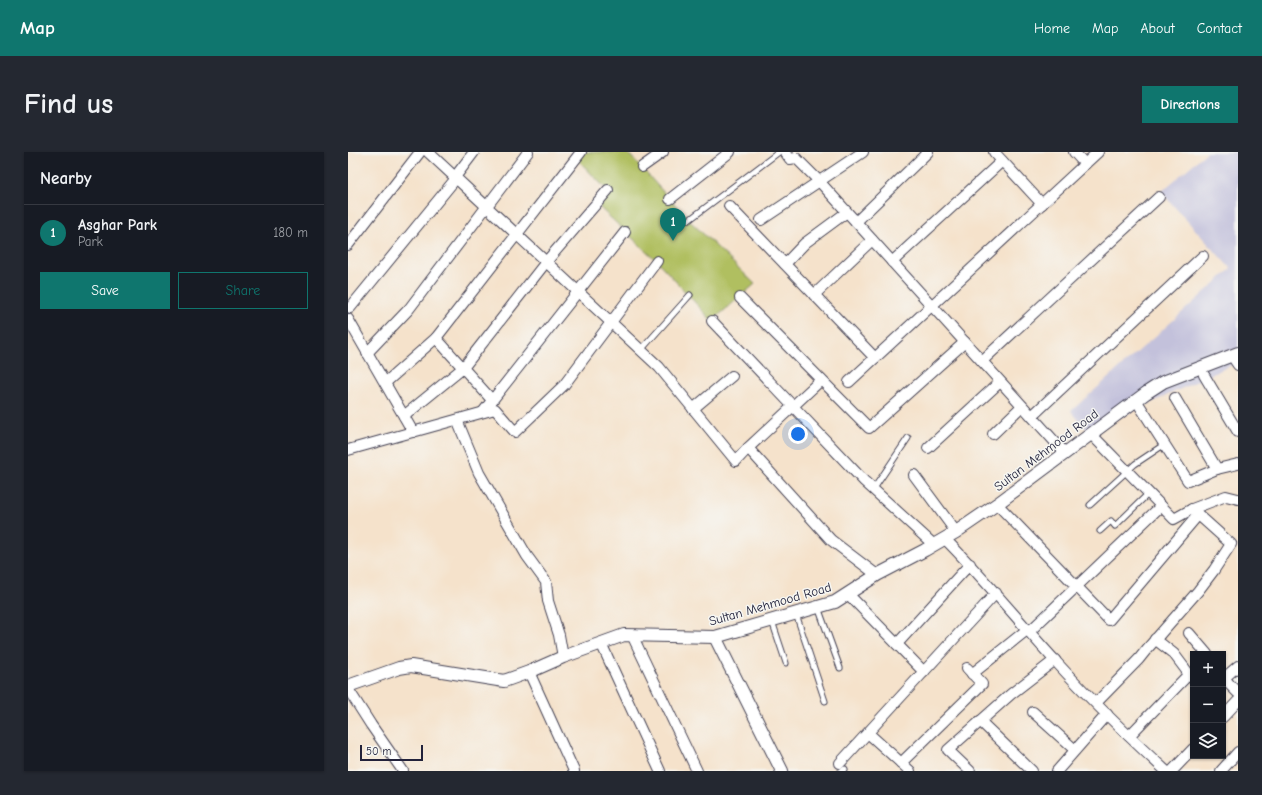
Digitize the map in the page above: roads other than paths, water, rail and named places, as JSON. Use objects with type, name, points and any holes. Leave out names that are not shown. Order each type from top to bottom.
[{"type":"street","points":[[348,245],[420,152]]},
{"type":"street","points":[[428,152],[659,367],[736,461],[821,380]]},
{"type":"street","points":[[349,308],[453,182],[455,177],[474,152]]},
{"type":"street","points":[[367,353],[409,309],[528,152]]},
{"type":"street","points":[[385,383],[436,338],[581,152]]},
{"type":"street","points":[[642,167],[663,152]]},
{"type":"street","points":[[670,199],[730,152]]},
{"type":"street","points":[[785,152],[790,159],[800,155],[819,181],[1065,453]]},
{"type":"street","points":[[760,220],[863,152]]},
{"type":"street","points":[[856,222],[928,152]]},
{"type":"street","points":[[994,152],[1042,204]]},
{"type":"street","points":[[1074,152],[1085,164]]},
{"type":"street","points":[[849,382],[1098,152]]},
{"type":"street","points":[[892,262],[1002,161]]},
{"type":"street","points":[[404,416],[463,368],[546,262],[608,190]]},
{"type":"street","points":[[982,361],[1159,197]]},
{"type":"street","points":[[729,206],[875,358]]},
{"type":"street","points":[[785,264],[805,243],[847,212]]},
{"type":"street","points":[[483,412],[625,232]]},
{"type":"street","points":[[814,294],[872,240]]},
{"type":"street","points":[[1032,416],[1203,256]]},
{"type":"street","points":[[348,450],[495,409],[515,432],[564,385],[657,262]]},
{"type":"street","points":[[740,298],[869,428],[965,342]]},
{"type":"street","points":[[348,319],[413,432]]},
{"type":"street","points":[[712,321],[873,490],[939,542],[970,564],[1055,660],[1096,703],[1166,771]]},
{"type":"street","points":[[436,338],[492,400]]},
{"type":"street","name":"Sultan Mehmood Road","points":[[348,688],[399,668],[411,666],[504,681],[563,657],[624,635],[715,638],[835,602],[877,575],[956,532],[997,504],[1136,400],[1163,382],[1236,358]]},
{"type":"street","points":[[1204,375],[1238,432]]},
{"type":"street","points":[[693,409],[732,376]]},
{"type":"street","points":[[928,448],[1000,382]]},
{"type":"street","points":[[1175,398],[1217,469]]},
{"type":"street","points":[[1136,400],[1188,481],[1217,469],[1238,464]]},
{"type":"street","points":[[993,434],[1022,406]]},
{"type":"street","points":[[457,420],[479,473],[527,556],[546,582],[548,601],[559,635],[563,657]]},
{"type":"street","points":[[1092,434],[1174,519],[1195,512],[1226,496],[1238,499]]},
{"type":"street","points":[[748,448],[831,540],[877,575]]},
{"type":"street","points":[[914,475],[956,532]]},
{"type":"street","points":[[997,504],[1109,620],[1195,512]]},
{"type":"street","points":[[900,762],[982,684],[970,671],[1029,630],[1161,506]]},
{"type":"street","points":[[1096,703],[1139,659],[1198,591],[1234,545],[1195,512]]},
{"type":"street","points":[[897,644],[970,564]]},
{"type":"street","points":[[848,594],[924,672]]},
{"type":"street","points":[[842,768],[868,733],[996,594]]},
{"type":"street","points":[[1188,633],[1204,651]]},
{"type":"street","points":[[632,635],[697,771]]},
{"type":"street","points":[[715,638],[782,771]]},
{"type":"street","points":[[1155,639],[1174,654],[1190,675]]},
{"type":"street","points":[[601,643],[660,771]]},
{"type":"street","points":[[970,771],[948,750],[1011,694],[1055,660]]},
{"type":"street","points":[[1226,676],[1238,666]]},
{"type":"street","points":[[529,672],[574,771]]},
{"type":"street","points":[[1129,736],[1190,677]]},
{"type":"street","points":[[1226,681],[1238,693]]},
{"type":"street","points":[[348,688],[371,725],[403,771]]},
{"type":"street","points":[[1226,714],[1238,701]]},
{"type":"street","points":[[1033,712],[1074,750]]},
{"type":"street","points":[[1056,771],[1107,714]]},
{"type":"street","points":[[980,721],[1032,771]]},
{"type":"street","points":[[868,733],[910,771]]},
{"type":"street","points":[[1172,771],[1190,752]]},
{"type":"street","points":[[1221,771],[1238,752]]},
{"type":"lane","points":[[689,220],[779,152]]},
{"type":"lane","points":[[641,350],[690,295]]},
{"type":"lane","points":[[873,490],[908,438]]},
{"type":"lane","points":[[1090,505],[1135,464],[1165,444]]},
{"type":"lane","points":[[1100,531],[1111,521],[1115,526],[1149,493]]},
{"type":"lane","points":[[818,607],[840,668]]},
{"type":"lane","points":[[796,613],[825,700]]},
{"type":"lane","points":[[772,621],[786,663]]},
{"type":"place","name":"Asghar Park","points":[[673,241]]}]
